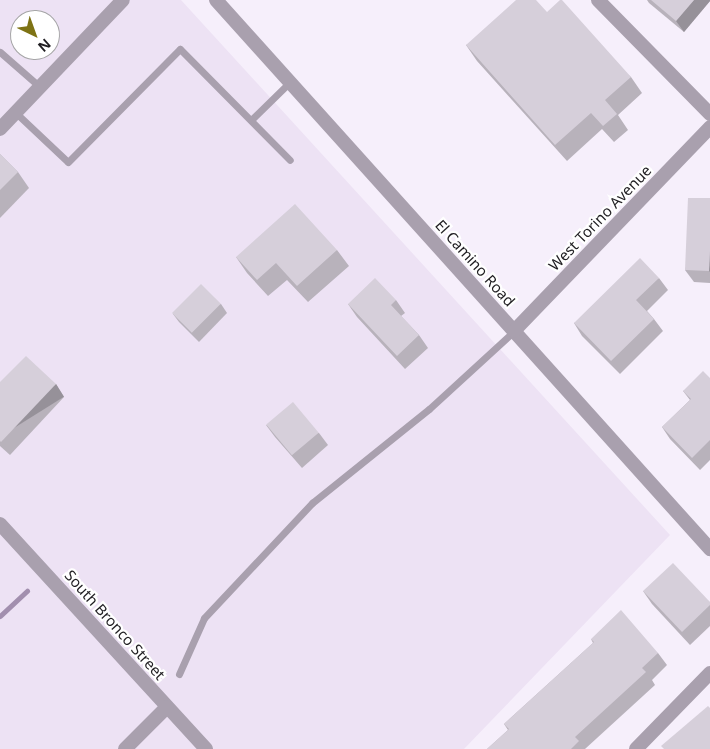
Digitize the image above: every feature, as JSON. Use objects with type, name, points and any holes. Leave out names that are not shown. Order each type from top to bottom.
[{"type":"street","points":[[0,129],[123,0]]},
{"type":"street","name":"El Camino Road","points":[[216,0],[710,549]]},
{"type":"street","points":[[598,0],[710,114]]},
{"type":"street","name":"West Torino Avenue","points":[[514,331],[710,127]]},
{"type":"street","name":"South Bronco Street","points":[[0,524],[206,749]]},
{"type":"street","points":[[636,749],[710,673]]},
{"type":"street","points":[[125,749],[167,706]]},
{"type":"lane","points":[[16,112],[68,162],[180,49],[290,160]]},
{"type":"lane","points":[[0,52],[40,87]]},
{"type":"lane","points":[[251,120],[290,82]]},
{"type":"lane","points":[[179,674],[204,618],[312,503],[429,410],[514,331]]},
{"type":"shaded area","points":[[0,0],[181,0],[670,535],[464,749],[0,749]]},
{"type":"building","points":[[516,0],[536,0],[547,12],[562,0],[631,77],[605,100],[617,114],[603,126],[591,113],[555,145],[466,45]]},
{"type":"building","points":[[651,0],[694,0],[676,21]]},
{"type":"building","points":[[0,154],[18,172],[0,190]]},
{"type":"building","points":[[688,198],[710,198],[709,271],[685,270]]},
{"type":"building","points":[[295,204],[337,250],[297,286],[276,263],[257,280],[236,257]]},
{"type":"building","points":[[640,258],[659,278],[636,300],[654,319],[611,361],[574,323]]},
{"type":"building","points":[[375,278],[396,300],[391,305],[419,335],[397,356],[348,304]]},
{"type":"building","points":[[201,284],[221,304],[192,333],[172,313]]},
{"type":"building","points":[[26,356],[56,384],[1,442],[0,382]]},
{"type":"building","points":[[703,371],[710,378],[710,440],[692,458],[662,427],[691,399],[683,391]]},
{"type":"building","points":[[293,402],[319,433],[292,455],[266,424]]},
{"type":"building","points":[[673,563],[710,602],[710,605],[682,632],[643,591]]},
{"type":"building","points":[[621,610],[658,653],[642,668],[646,672],[575,737],[579,741],[571,749],[487,749],[509,729],[504,724],[594,642],[591,639]]},
{"type":"building","points":[[708,706],[710,708],[710,749],[664,749],[661,746]]},
{"type":"waterway","points":[[0,616],[27,591]]}]
